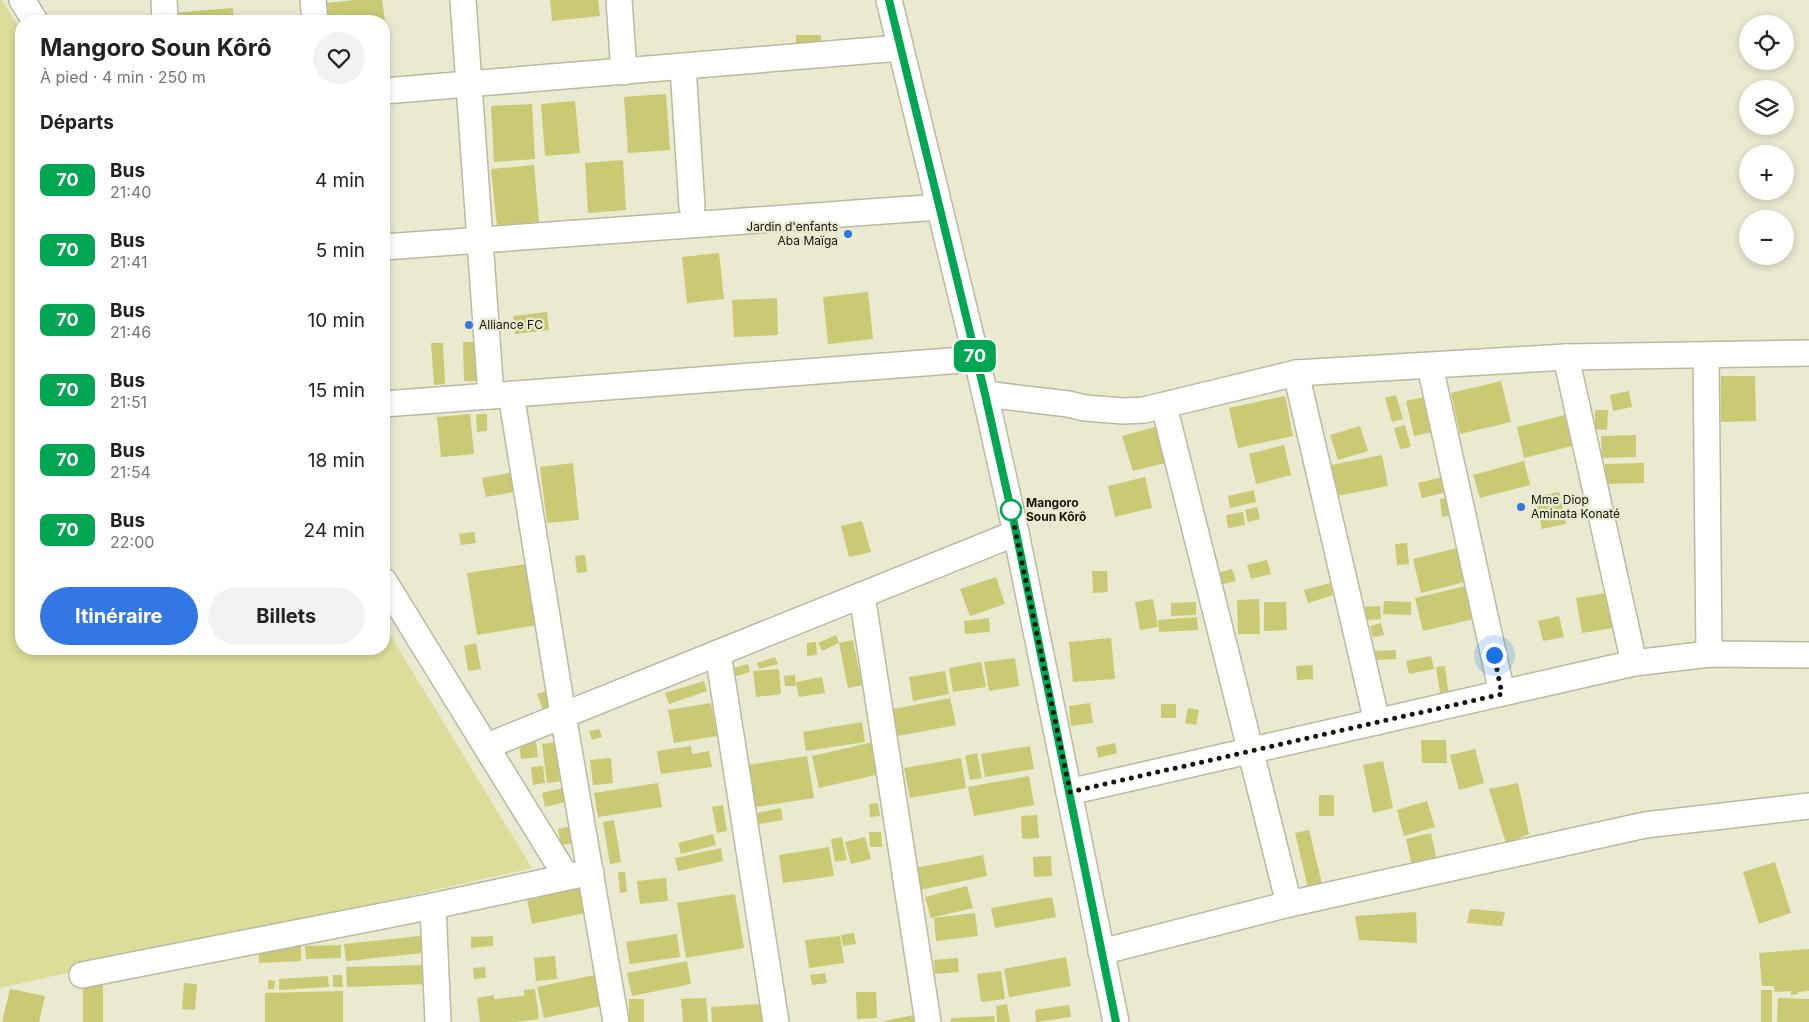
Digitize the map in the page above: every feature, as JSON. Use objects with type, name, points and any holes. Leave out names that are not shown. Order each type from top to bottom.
[{"type":"street","points":[[22,0],[31,15]]},
{"type":"street","points":[[164,0],[165,15]]},
{"type":"street","points":[[313,0],[314,15]]},
{"type":"street","points":[[463,0],[480,240],[501,395],[564,715],[616,1022]]},
{"type":"street","points":[[619,0],[624,72]]},
{"type":"street","points":[[889,0],[985,394],[1016,532],[1116,1022]]},
{"type":"street","points":[[390,91],[900,48]]},
{"type":"street","points":[[683,67],[692,207]]},
{"type":"street","points":[[390,247],[939,207]]},
{"type":"street","points":[[985,394],[1068,404],[1085,408],[1124,411],[1164,406],[1296,373],[1566,358],[1809,353]]},
{"type":"street","points":[[1706,355],[1709,654]]},
{"type":"street","points":[[1566,358],[1634,663]]},
{"type":"street","points":[[390,404],[976,359]]},
{"type":"street","points":[[1430,366],[1502,694]]},
{"type":"street","points":[[1296,373],[1377,722]]},
{"type":"street","points":[[1164,406],[1289,904]]},
{"type":"street","points":[[487,746],[1016,532]]},
{"type":"street","points":[[390,591],[566,876]]},
{"type":"street","points":[[862,595],[928,1022]]},
{"type":"street","points":[[718,653],[776,1022]]},
{"type":"street","points":[[1070,792],[1634,663],[1709,654],[1809,655]]},
{"type":"street","points":[[1101,952],[1289,904],[1645,825],[1809,806]]},
{"type":"street","points":[[82,975],[432,906],[591,872]]},
{"type":"street","points":[[432,906],[438,1022]]},
{"type":"green space","points":[[0,0],[2,0],[15,21],[15,655],[390,655],[390,635],[532,868],[0,988]]},
{"type":"building","points":[[382,0],[384,15],[327,15],[326,3]]},
{"type":"building","points":[[550,0],[598,0],[600,16],[552,21]]},
{"type":"building","points":[[233,8],[234,15],[171,15],[171,13]]},
{"type":"building","points":[[796,35],[821,35],[821,44],[796,44]]},
{"type":"building","points":[[666,94],[670,150],[628,153],[624,97]]},
{"type":"building","points":[[575,101],[580,153],[545,156],[541,104]]},
{"type":"building","points":[[532,104],[535,159],[494,162],[491,106]]},
{"type":"building","points":[[623,160],[626,210],[588,213],[585,163]]},
{"type":"building","points":[[534,165],[539,222],[497,226],[491,169]]},
{"type":"building","points":[[719,253],[724,299],[687,303],[682,257]]},
{"type":"building","points":[[868,292],[873,339],[828,344],[823,297]]},
{"type":"building","points":[[777,298],[778,335],[734,337],[732,300]]},
{"type":"building","points":[[547,312],[549,330],[515,334],[513,316]]},
{"type":"building","points":[[463,342],[475,342],[476,381],[464,381]]},
{"type":"building","points":[[431,343],[443,343],[445,384],[434,385]]},
{"type":"building","points":[[1721,376],[1755,376],[1756,421],[1721,422]]},
{"type":"building","points":[[1501,381],[1511,422],[1460,434],[1451,393]]},
{"type":"building","points":[[1629,391],[1632,407],[1613,411],[1610,395]]},
{"type":"building","points":[[1396,395],[1403,419],[1392,422],[1385,398]]},
{"type":"building","points":[[1285,396],[1293,436],[1238,448],[1229,408]]},
{"type":"building","points":[[1425,397],[1433,432],[1414,436],[1406,401]]},
{"type":"building","points":[[1595,410],[1608,410],[1607,430],[1595,429]]},
{"type":"building","points":[[470,414],[474,454],[441,457],[437,417]]},
{"type":"building","points":[[476,414],[487,414],[487,431],[477,432]]},
{"type":"building","points":[[1565,415],[1572,446],[1524,458],[1517,427]]},
{"type":"building","points":[[1405,425],[1411,447],[1400,449],[1394,428]]},
{"type":"building","points":[[1360,426],[1368,451],[1338,460],[1330,435]]},
{"type":"building","points":[[1155,427],[1165,463],[1133,471],[1122,436]]},
{"type":"building","points":[[1636,435],[1636,457],[1602,458],[1601,436]]},
{"type":"building","points":[[1284,445],[1291,475],[1256,484],[1249,454]]},
{"type":"building","points":[[1382,455],[1388,486],[1337,496],[1331,465]]},
{"type":"building","points":[[1524,461],[1530,485],[1480,498],[1473,475]]},
{"type":"building","points":[[573,463],[579,520],[547,523],[540,467]]},
{"type":"building","points":[[1644,463],[1644,483],[1606,484],[1605,464]]},
{"type":"building","points":[[510,473],[514,492],[486,497],[482,478]]},
{"type":"building","points":[[1145,477],[1152,508],[1115,517],[1108,486]]},
{"type":"building","points":[[1443,477],[1447,492],[1422,498],[1418,483]]},
{"type":"building","points":[[1254,490],[1256,502],[1230,508],[1228,496]]},
{"type":"building","points":[[1559,492],[1566,524],[1542,529],[1535,497]]},
{"type":"building","points":[[1450,498],[1452,515],[1442,517],[1440,499]]},
{"type":"building","points":[[1257,507],[1260,519],[1248,522],[1245,510]]},
{"type":"building","points":[[1243,512],[1245,525],[1228,528],[1226,515]]},
{"type":"building","points":[[862,521],[871,552],[849,557],[841,526]]},
{"type":"building","points":[[474,532],[476,543],[461,545],[459,534]]},
{"type":"building","points":[[1407,543],[1409,564],[1397,565],[1395,544]]},
{"type":"building","points":[[1461,547],[1469,581],[1421,593],[1413,559]]},
{"type":"building","points":[[585,555],[587,572],[577,573],[575,556]]},
{"type":"building","points":[[1267,560],[1271,574],[1251,579],[1247,565]]},
{"type":"building","points":[[527,564],[537,625],[477,635],[467,573]]},
{"type":"building","points":[[1232,569],[1236,581],[1220,585],[1217,573]]},
{"type":"building","points":[[1092,571],[1107,571],[1108,592],[1093,593]]},
{"type":"building","points":[[996,577],[1005,604],[970,616],[960,589]]},
{"type":"building","points":[[1330,583],[1333,595],[1308,603],[1304,590]]},
{"type":"building","points":[[1470,585],[1478,618],[1423,631],[1415,598]]},
{"type":"building","points":[[1612,592],[1619,627],[1582,633],[1576,598]]},
{"type":"building","points":[[1153,599],[1158,627],[1140,630],[1135,602]]},
{"type":"building","points":[[1259,599],[1260,634],[1238,634],[1237,600]]},
{"type":"building","points":[[1384,601],[1411,602],[1411,615],[1383,614]]},
{"type":"building","points":[[1196,602],[1196,615],[1171,616],[1171,603]]},
{"type":"building","points":[[1264,602],[1286,602],[1287,630],[1264,631]]},
{"type":"building","points":[[1380,606],[1381,619],[1367,620],[1365,607]]},
{"type":"building","points":[[1559,616],[1564,637],[1543,641],[1538,621]]},
{"type":"building","points":[[1197,617],[1198,630],[1159,632],[1158,620]]},
{"type":"building","points":[[989,618],[990,632],[965,634],[964,621]]},
{"type":"building","points":[[1381,623],[1384,635],[1373,637],[1370,626]]},
{"type":"building","points":[[836,635],[839,643],[822,651],[818,643]]},
{"type":"building","points":[[1111,638],[1115,679],[1073,682],[1069,642]]},
{"type":"building","points":[[853,640],[862,685],[848,688],[839,643]]},
{"type":"building","points":[[816,642],[817,655],[807,656],[807,643]]},
{"type":"building","points":[[476,643],[481,669],[468,671],[464,646]]},
{"type":"building","points":[[1396,650],[1396,659],[1375,660],[1375,651]]},
{"type":"building","points":[[1431,656],[1434,669],[1409,674],[1406,661]]},
{"type":"building","points":[[775,657],[778,664],[759,669],[757,663]]},
{"type":"building","points":[[1015,658],[1019,686],[989,691],[984,662]]},
{"type":"building","points":[[981,662],[986,687],[953,692],[949,668]]},
{"type":"building","points":[[748,664],[750,672],[733,677],[730,669]]},
{"type":"building","points":[[1313,665],[1313,679],[1297,680],[1296,666]]},
{"type":"building","points":[[1445,666],[1448,691],[1440,693],[1436,667]]},
{"type":"building","points":[[779,669],[781,694],[756,697],[753,671]]},
{"type":"building","points":[[945,671],[949,694],[913,701],[909,677]]},
{"type":"building","points":[[795,675],[796,686],[785,686],[784,676]]},
{"type":"building","points":[[822,677],[825,693],[799,697],[796,682]]},
{"type":"building","points":[[704,681],[707,691],[669,704],[665,693]]},
{"type":"building","points":[[549,690],[554,706],[543,710],[537,694]]},
{"type":"building","points":[[950,698],[956,725],[898,736],[893,709]]},
{"type":"building","points":[[711,703],[717,736],[674,743],[668,710]]},
{"type":"building","points":[[1090,703],[1093,723],[1071,726],[1069,706]]},
{"type":"building","points":[[1161,704],[1176,704],[1176,718],[1161,718]]},
{"type":"building","points":[[1188,708],[1199,710],[1196,725],[1185,723]]},
{"type":"building","points":[[862,722],[865,742],[806,751],[803,732]]},
{"type":"building","points":[[599,729],[602,737],[592,740],[589,731]]},
{"type":"building","points":[[1421,740],[1446,740],[1447,763],[1422,763]]},
{"type":"building","points":[[536,742],[538,757],[521,759],[519,744]]},
{"type":"building","points":[[560,742],[564,781],[547,783],[542,744]]},
{"type":"building","points":[[873,742],[880,774],[819,788],[812,756]]},
{"type":"building","points":[[1115,743],[1117,753],[1098,758],[1096,747]]},
{"type":"building","points":[[691,746],[692,754],[709,751],[712,767],[661,774],[657,751]]},
{"type":"building","points":[[1030,746],[1034,769],[985,777],[981,754]]},
{"type":"building","points":[[1475,749],[1484,783],[1459,790],[1450,755]]},
{"type":"building","points":[[977,753],[982,778],[970,780],[965,756]]},
{"type":"building","points":[[807,756],[814,798],[755,807],[748,765]]},
{"type":"building","points":[[611,758],[613,783],[593,785],[590,760]]},
{"type":"building","points":[[961,758],[966,788],[910,798],[904,768]]},
{"type":"building","points":[[1383,761],[1393,808],[1373,813],[1363,765]]},
{"type":"building","points":[[543,766],[545,783],[533,785],[531,767]]},
{"type":"building","points":[[1029,776],[1034,805],[974,816],[968,787]]},
{"type":"building","points":[[658,783],[662,807],[598,817],[594,793]]},
{"type":"building","points":[[1518,783],[1529,834],[1506,843],[1489,789]]},
{"type":"building","points":[[567,787],[570,801],[545,807],[542,793]]},
{"type":"building","points":[[1319,795],[1334,795],[1334,816],[1319,816]]},
{"type":"building","points":[[1427,801],[1435,827],[1404,836],[1397,810]]},
{"type":"building","points":[[878,803],[880,816],[870,817],[869,804]]},
{"type":"building","points":[[723,805],[727,831],[717,833],[712,807]]},
{"type":"building","points":[[781,808],[783,820],[759,824],[757,813]]},
{"type":"building","points":[[1037,815],[1039,838],[1022,839],[1021,816]]},
{"type":"building","points":[[614,820],[621,862],[610,864],[603,822]]},
{"type":"building","points":[[572,826],[575,843],[561,845],[558,829]]},
{"type":"building","points":[[1309,830],[1324,892],[1310,896],[1295,833]]},
{"type":"building","points":[[869,832],[881,832],[882,847],[870,847]]},
{"type":"building","points":[[1431,833],[1438,865],[1413,871],[1406,839]]},
{"type":"building","points":[[713,834],[716,845],[681,854],[678,843]]},
{"type":"building","points":[[842,837],[847,860],[835,862],[831,839]]},
{"type":"building","points":[[865,837],[871,859],[851,864],[845,842]]},
{"type":"building","points":[[829,847],[834,876],[783,883],[779,855]]},
{"type":"building","points":[[721,848],[723,861],[678,871],[675,858]]},
{"type":"building","points":[[983,855],[987,876],[920,890],[915,868]]},
{"type":"building","points":[[1051,856],[1052,876],[1034,877],[1033,857]]},
{"type":"building","points":[[1775,862],[1791,913],[1759,924],[1743,872]]},
{"type":"building","points":[[618,872],[625,872],[627,892],[620,893]]},
{"type":"building","points":[[666,878],[668,901],[640,904],[637,881]]},
{"type":"building","points":[[584,882],[590,912],[532,924],[526,894]]},
{"type":"building","points":[[967,886],[973,908],[931,918],[925,897]]},
{"type":"building","points":[[735,894],[744,948],[686,958],[677,903]]},
{"type":"building","points":[[1052,897],[1056,917],[995,928],[991,908]]},
{"type":"building","points":[[1470,909],[1505,912],[1502,926],[1467,923]]},
{"type":"building","points":[[1416,912],[1417,943],[1359,940],[1355,916]]},
{"type":"building","points":[[975,913],[978,936],[936,941],[934,918]]},
{"type":"building","points":[[854,933],[856,944],[843,946],[841,935]]},
{"type":"building","points":[[677,934],[680,957],[630,964],[626,942]]},
{"type":"building","points":[[421,936],[423,953],[346,961],[344,944]]},
{"type":"building","points":[[493,936],[493,946],[471,948],[471,937]]},
{"type":"building","points":[[840,936],[844,963],[809,968],[805,940]]},
{"type":"building","points":[[301,945],[301,961],[259,963],[259,947]]},
{"type":"building","points":[[341,945],[341,958],[306,959],[305,946]]},
{"type":"building","points":[[1809,949],[1809,991],[1791,995],[1791,991],[1775,992],[1774,986],[1762,986],[1759,953]]},
{"type":"building","points":[[555,956],[557,979],[536,981],[534,958]]},
{"type":"building","points":[[1066,957],[1071,986],[1009,997],[1004,969]]},
{"type":"building","points":[[958,958],[959,972],[935,974],[934,960]]},
{"type":"building","points":[[687,961],[691,984],[632,996],[627,973]]},
{"type":"building","points":[[426,965],[427,984],[347,987],[346,967]]},
{"type":"building","points":[[485,967],[486,978],[474,979],[473,968]]},
{"type":"building","points":[[1001,971],[1005,999],[981,1002],[977,974]]},
{"type":"building","points":[[825,973],[827,983],[812,985],[810,975]]},
{"type":"building","points":[[599,974],[606,1005],[544,1018],[537,987]]},
{"type":"building","points":[[333,975],[342,975],[343,987],[333,987]]},
{"type":"building","points":[[328,976],[329,987],[279,990],[279,979]]},
{"type":"building","points":[[268,980],[275,981],[274,989],[268,989]]},
{"type":"building","points":[[83,983],[103,983],[103,1022],[83,1022]]},
{"type":"building","points":[[184,983],[197,984],[195,1010],[182,1009]]},
{"type":"building","points":[[10,989],[45,996],[39,1022],[2,1022]]},
{"type":"building","points":[[535,989],[539,1019],[515,1022],[480,1022],[477,998],[494,995],[494,999],[524,996],[524,990]]},
{"type":"building","points":[[1761,990],[1772,990],[1772,1022],[1761,1022]]},
{"type":"building","points":[[343,991],[343,1022],[265,1022],[265,993]]},
{"type":"building","points":[[856,992],[876,992],[877,1018],[857,1019]]},
{"type":"building","points":[[706,998],[708,1022],[683,1022],[681,999]]},
{"type":"building","points":[[1778,998],[1809,999],[1809,1022],[1777,1022]]},
{"type":"building","points":[[629,999],[644,999],[644,1022],[629,1022]]},
{"type":"building","points":[[761,1004],[762,1022],[712,1022],[711,1007]]},
{"type":"building","points":[[1007,1004],[1010,1022],[997,1022],[996,1006]]},
{"type":"building","points":[[1069,1005],[1071,1017],[1036,1022],[1035,1010]]},
{"type":"building","points":[[919,1014],[921,1022],[884,1022],[884,1021]]},
{"type":"building","points":[[994,1016],[995,1022],[951,1022],[951,1018]]},
{"type":"bus line","name":"70","points":[[889,0],[985,394],[1016,532],[1116,1022]]},
{"type":"place","name":"Jardin d'enfants Aba Maïga","points":[[848,234]]},
{"type":"place","name":"Alliance FC","points":[[469,325]]},
{"type":"place","name":"Mme Diop Aminata Konaté","points":[[1521,507]]},
{"type":"place","name":"Mangoro Soun Kôrô","points":[[1011,510]]},
{"type":"route","points":[[1011,510],[1070,792],[1502,694],[1494,655]]}]
